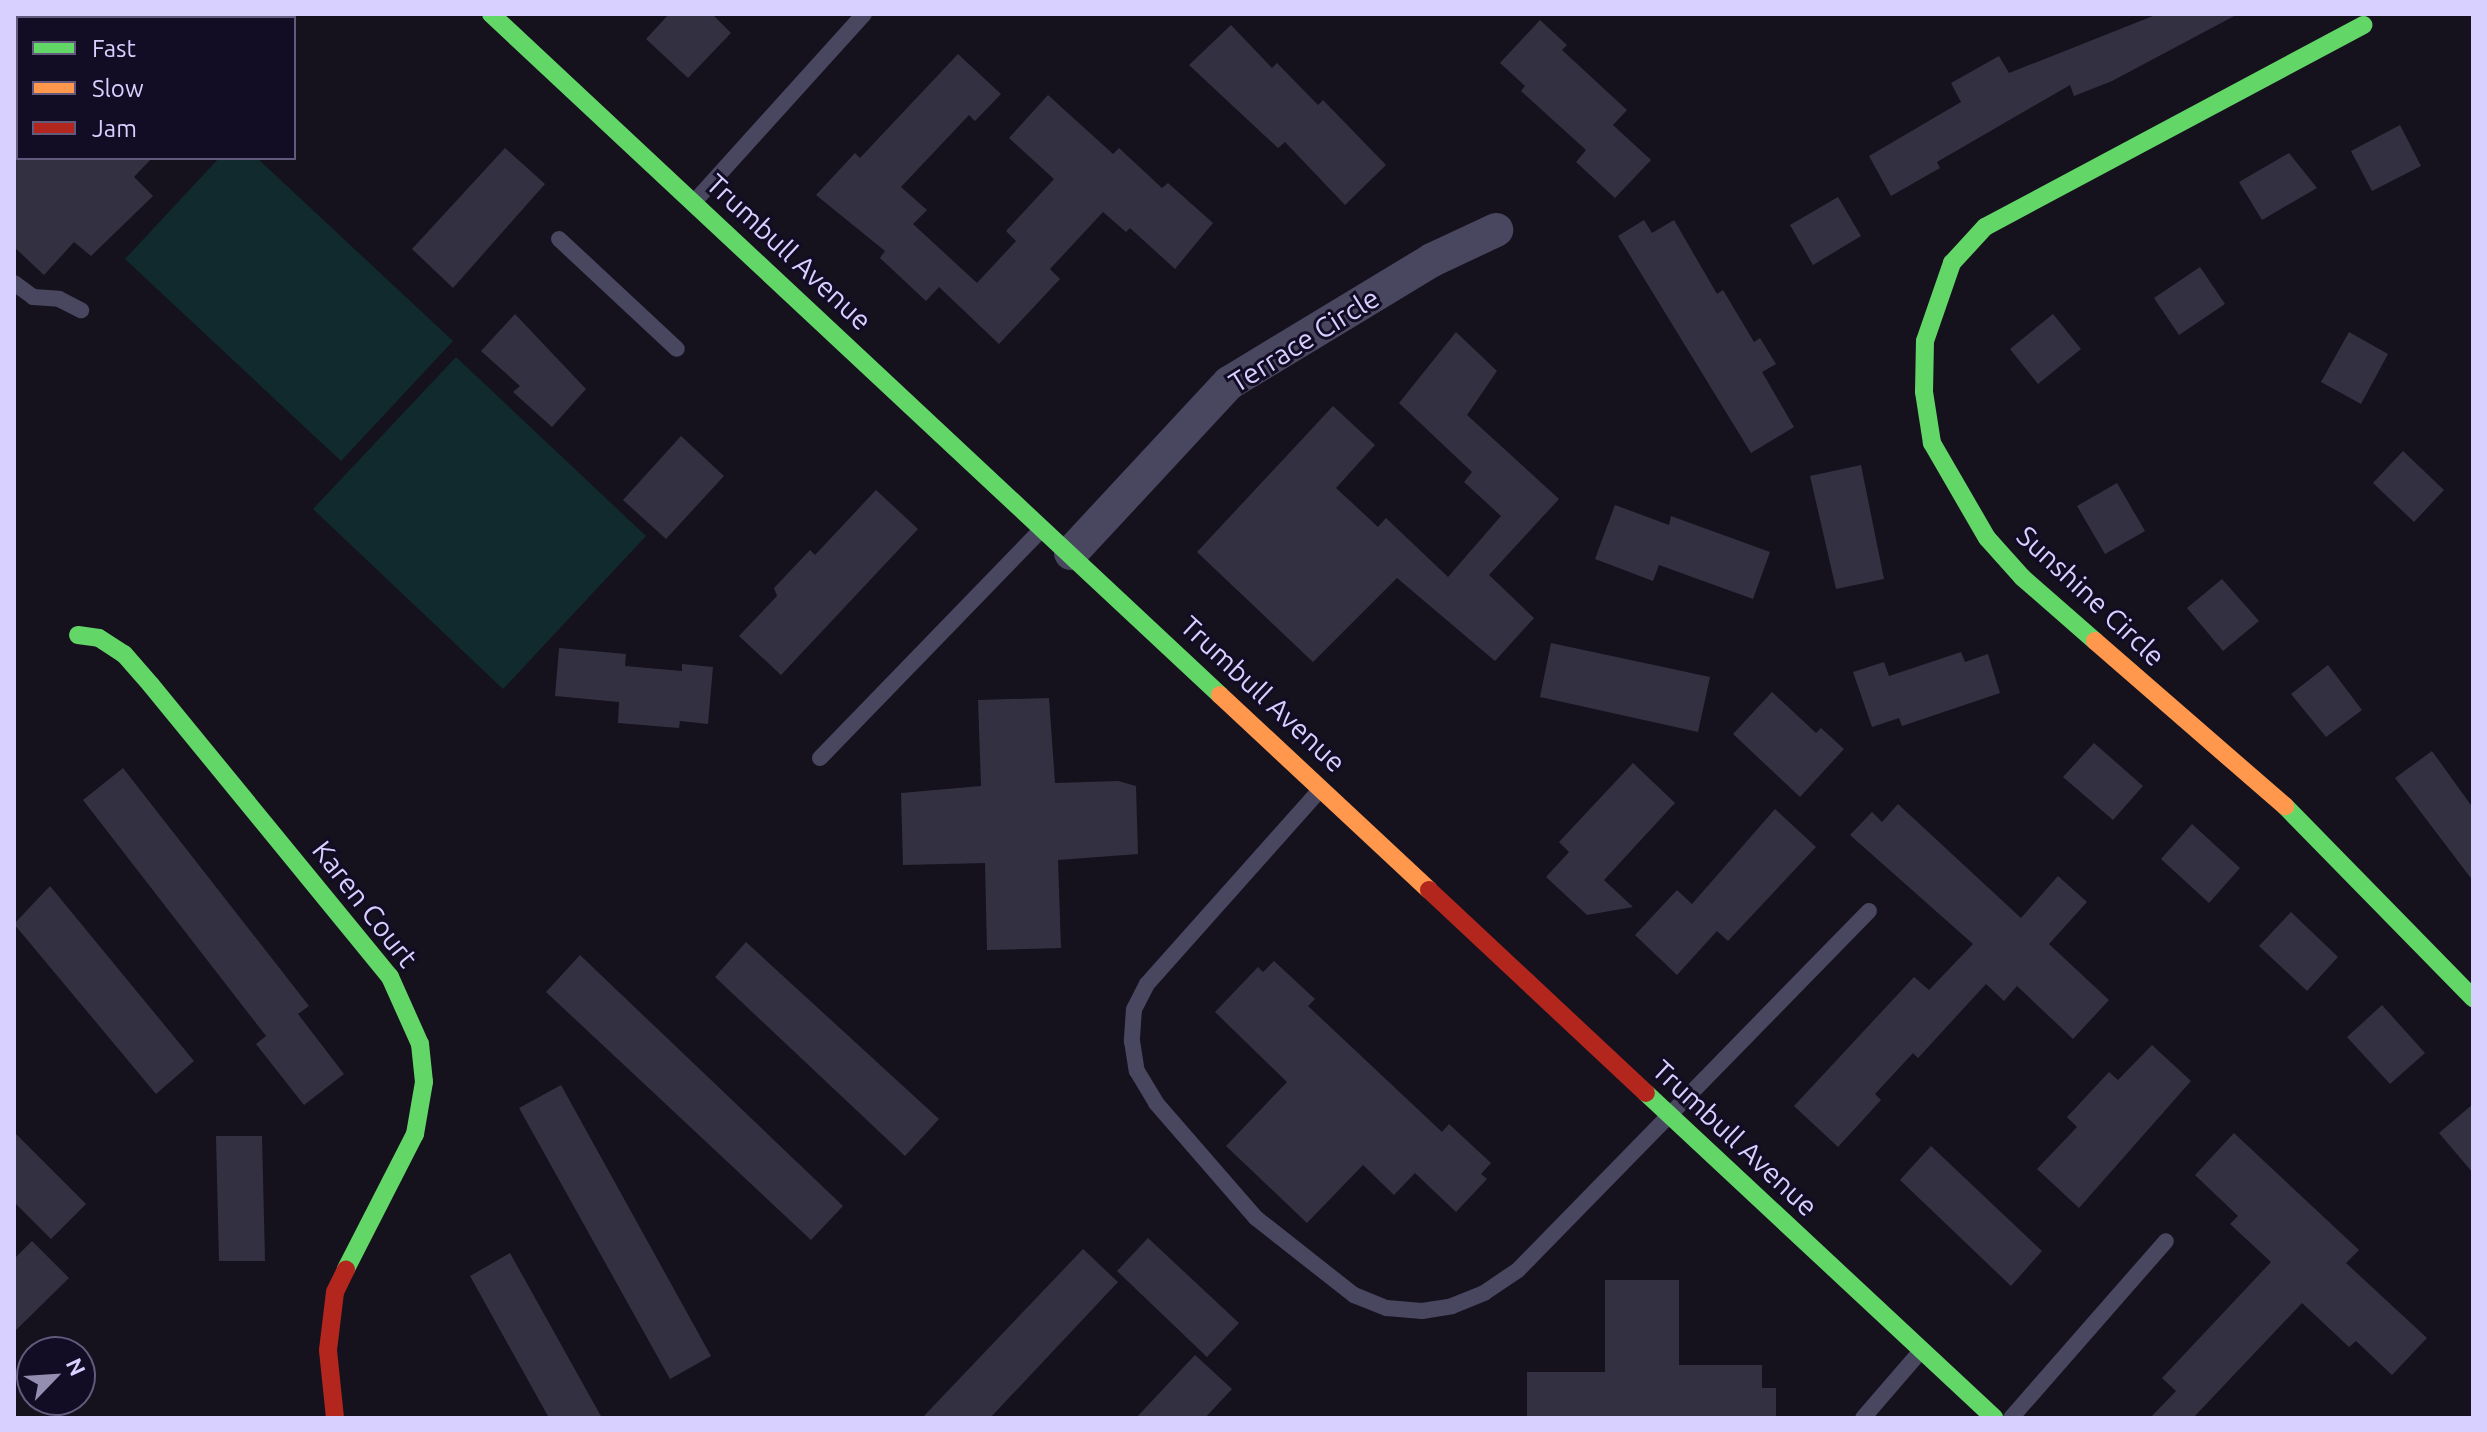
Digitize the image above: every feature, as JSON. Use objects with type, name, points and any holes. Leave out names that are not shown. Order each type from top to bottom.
[{"type":"street","name":"Trumbull Avenue","points":[[491,14],[1044,527],[1994,1418]]},
{"type":"street","name":"Sunshine Circle","points":[[2364,25],[1985,227],[1952,263],[1925,341],[1924,392],[1932,443],[1996,548],[2308,826],[2473,998]]},
{"type":"street","name":"Terrace Circle","points":[[1071,553],[1229,383],[1432,260],[1496,230]]},
{"type":"street","name":"Karen Court","points":[[78,635],[99,638],[124,654],[151,685],[390,977],[420,1044],[424,1082],[415,1134],[335,1292],[328,1350],[335,1418]]},
{"type":"lane","points":[[693,202],[864,14]]},
{"type":"lane","points":[[559,239],[677,349]]},
{"type":"lane","points":[[14,283],[33,297],[59,299],[81,310]]},
{"type":"lane","points":[[820,758],[1044,527]]},
{"type":"lane","points":[[1322,787],[1163,963],[1134,1009],[1137,1071],[1156,1103],[1256,1218],[1354,1295],[1387,1308],[1422,1311],[1452,1306],[1484,1293],[1518,1270],[1672,1117],[1869,911]]},
{"type":"lane","points":[[2011,1418],[2166,1241]]},
{"type":"lane","points":[[1863,1418],[1921,1351]]},
{"type":"green space","points":[[217,160],[259,160],[453,341],[341,461],[125,259]]},
{"type":"green space","points":[[456,357],[646,536],[503,689],[313,509]]},
{"type":"building","points":[[669,14],[712,14],[731,33],[688,78],[646,39]]},
{"type":"building","points":[[2158,14],[2238,14],[2112,81],[2074,96],[2070,85],[1937,162],[1940,168],[1891,196],[1869,156],[1961,102],[1951,83],[1999,56],[2009,73]]},
{"type":"building","points":[[1540,20],[1567,45],[1562,50],[1627,110],[1613,125],[1651,160],[1615,198],[1576,162],[1586,150],[1521,91],[1525,86],[1500,63]]},
{"type":"building","points":[[1231,25],[1272,68],[1277,63],[1318,105],[1323,100],[1386,165],[1345,205],[1285,142],[1278,148],[1189,65]]},
{"type":"building","points":[[958,54],[1001,94],[975,121],[969,115],[901,187],[927,210],[913,224],[977,283],[1016,241],[1006,231],[1054,179],[1009,138],[1048,95],[1113,154],[1119,148],[1162,188],[1168,183],[1213,223],[1175,269],[1130,228],[1126,232],[1103,212],[1050,269],[1060,279],[999,344],[939,287],[926,301],[880,258],[885,251],[816,195],[855,153],[860,158]]},
{"type":"building","points":[[2400,125],[2421,166],[2372,191],[2351,151]]},
{"type":"building","points":[[505,148],[545,184],[453,288],[412,249]]},
{"type":"building","points":[[2289,153],[2317,188],[2262,220],[2239,182]]},
{"type":"building","points":[[14,158],[150,160],[134,177],[153,196],[91,256],[74,242],[44,275],[14,247]]},
{"type":"building","points":[[1838,197],[1861,236],[1813,265],[1790,225]]},
{"type":"building","points":[[1644,220],[1652,233],[1674,220],[1717,294],[1723,290],[1754,342],[1760,338],[1776,364],[1762,372],[1794,427],[1751,453],[1618,236]]},
{"type":"building","points":[[2200,267],[2225,304],[2179,335],[2154,298]]},
{"type":"building","points":[[515,314],[586,389],[552,427],[513,392],[520,386],[481,351]]},
{"type":"building","points":[[2053,314],[2081,349],[2038,384],[2010,349]]},
{"type":"building","points":[[1456,332],[1497,371],[1467,415],[1559,499],[1489,575],[1534,618],[1495,661],[1397,578],[1313,662],[1197,552],[1333,406],[1375,445],[1336,488],[1378,527],[1386,518],[1448,577],[1501,516],[1464,482],[1472,472],[1399,403]]},
{"type":"building","points":[[2349,332],[2388,354],[2361,404],[2321,382]]},
{"type":"building","points":[[681,436],[724,476],[666,539],[623,500]]},
{"type":"building","points":[[2403,451],[2444,490],[2414,522],[2373,483]]},
{"type":"building","points":[[1861,465],[1884,579],[1836,589],[1810,476]]},
{"type":"building","points":[[2117,483],[2145,531],[2105,554],[2077,506]]},
{"type":"building","points":[[876,490],[918,529],[781,675],[739,636],[777,596],[774,588],[810,550],[815,555]]},
{"type":"building","points":[[1615,505],[1669,525],[1671,516],[1770,552],[1753,599],[1659,565],[1653,581],[1595,559]]},
{"type":"building","points":[[2222,579],[2259,621],[2223,651],[2187,608]]},
{"type":"building","points":[[1551,643],[1710,677],[1698,732],[1540,697]]},
{"type":"building","points":[[559,648],[626,654],[625,666],[682,671],[682,664],[713,667],[708,724],[680,721],[679,728],[618,723],[619,702],[555,696]]},
{"type":"building","points":[[1961,652],[1965,662],[1988,654],[2000,693],[1902,726],[1899,718],[1872,727],[1853,672],[1884,662],[1889,676]]},
{"type":"building","points":[[2328,665],[2362,710],[2326,737],[2291,694]]},
{"type":"building","points":[[1772,692],[1816,733],[1821,728],[1844,749],[1800,797],[1733,734]]},
{"type":"building","points":[[1049,698],[1055,783],[1118,781],[1136,786],[1138,854],[1058,860],[1061,948],[987,950],[985,863],[903,865],[901,793],[981,786],[978,700]]},
{"type":"building","points":[[2094,743],[2143,786],[2113,820],[2063,777]]},
{"type":"building","points":[[2432,751],[2473,808],[2473,881],[2395,778]]},
{"type":"building","points":[[1633,763],[1675,803],[1604,880],[1633,907],[1587,915],[1546,877],[1569,852],[1559,842]]},
{"type":"building","points":[[123,768],[309,1006],[298,1014],[344,1074],[304,1105],[256,1044],[266,1036],[83,800]]},
{"type":"building","points":[[1898,804],[2021,918],[2058,876],[2087,902],[2049,944],[2109,1000],[2073,1039],[2017,986],[2004,1001],[1986,984],[1918,1058],[1913,1053],[1875,1094],[1881,1100],[1838,1147],[1794,1106],[1914,977],[1929,990],[1973,944],[1850,835],[1872,812],[1882,822]]},
{"type":"building","points":[[1775,809],[1816,847],[1728,941],[1717,931],[1677,975],[1635,935],[1677,890],[1692,904]]},
{"type":"building","points":[[2192,824],[2240,868],[2209,903],[2161,859]]},
{"type":"building","points":[[50,886],[194,1061],[156,1094],[14,924]]},
{"type":"building","points":[[2291,912],[2338,957],[2307,991],[2259,946]]},
{"type":"building","points":[[746,942],[939,1119],[905,1156],[715,977]]},
{"type":"building","points":[[580,955],[843,1206],[811,1240],[546,992]]},
{"type":"building","points":[[1274,961],[1315,999],[1308,1006],[1442,1132],[1449,1124],[1491,1163],[1481,1174],[1487,1179],[1456,1212],[1415,1173],[1394,1195],[1363,1165],[1307,1223],[1226,1146],[1287,1082],[1215,1012],[1258,967],[1263,972]]},
{"type":"building","points":[[2382,1005],[2425,1053],[2390,1084],[2347,1037]]},
{"type":"building","points":[[2152,1045],[2191,1081],[2079,1208],[2037,1169],[2077,1127],[2067,1117],[2109,1072],[2118,1080]]},
{"type":"building","points":[[561,1085],[711,1356],[670,1379],[519,1108]]},
{"type":"building","points":[[2473,1104],[2473,1173],[2439,1133]]},
{"type":"building","points":[[14,1132],[86,1204],[51,1239],[14,1202]]},
{"type":"building","points":[[2234,1133],[2359,1250],[2346,1263],[2427,1338],[2392,1375],[2356,1341],[2349,1347],[2302,1303],[2193,1418],[2150,1418],[2176,1391],[2162,1378],[2271,1262],[2230,1224],[2238,1216],[2195,1175]]},
{"type":"building","points":[[216,1136],[262,1136],[265,1261],[219,1261]]},
{"type":"building","points":[[1931,1146],[2042,1251],[2011,1286],[1900,1180]]},
{"type":"building","points":[[1148,1238],[1239,1323],[1207,1357],[1117,1271]]},
{"type":"building","points":[[32,1241],[69,1278],[14,1332],[14,1259]]},
{"type":"building","points":[[1083,1249],[1118,1282],[990,1418],[922,1418]]},
{"type":"building","points":[[510,1253],[602,1418],[549,1418],[470,1276]]},
{"type":"building","points":[[1605,1280],[1679,1280],[1679,1365],[1762,1365],[1762,1388],[1776,1388],[1776,1418],[1527,1418],[1527,1372],[1605,1372]]},
{"type":"building","points":[[1195,1355],[1232,1389],[1205,1418],[1136,1418]]},
{"type":"traffic: fast","points":[[491,14],[1220,695]]},
{"type":"traffic: fast","points":[[2095,641],[2022,577],[1987,538],[1932,443],[1924,392],[1925,341],[1952,263],[1985,227],[2364,25]]},
{"type":"traffic: fast","points":[[78,635],[99,638],[124,654],[151,685],[390,977],[420,1044],[424,1082],[415,1134],[346,1269]]},
{"type":"traffic: fast","points":[[2285,806],[2473,998]]},
{"type":"traffic: fast","points":[[1646,1093],[1994,1418]]},
{"type":"traffic: slow","points":[[2095,641],[2285,806]]},
{"type":"traffic: slow","points":[[1220,695],[1429,890]]},
{"type":"traffic: jam","points":[[1429,890],[1646,1093]]},
{"type":"traffic: jam","points":[[335,1418],[328,1350],[335,1292],[346,1269]]}]
